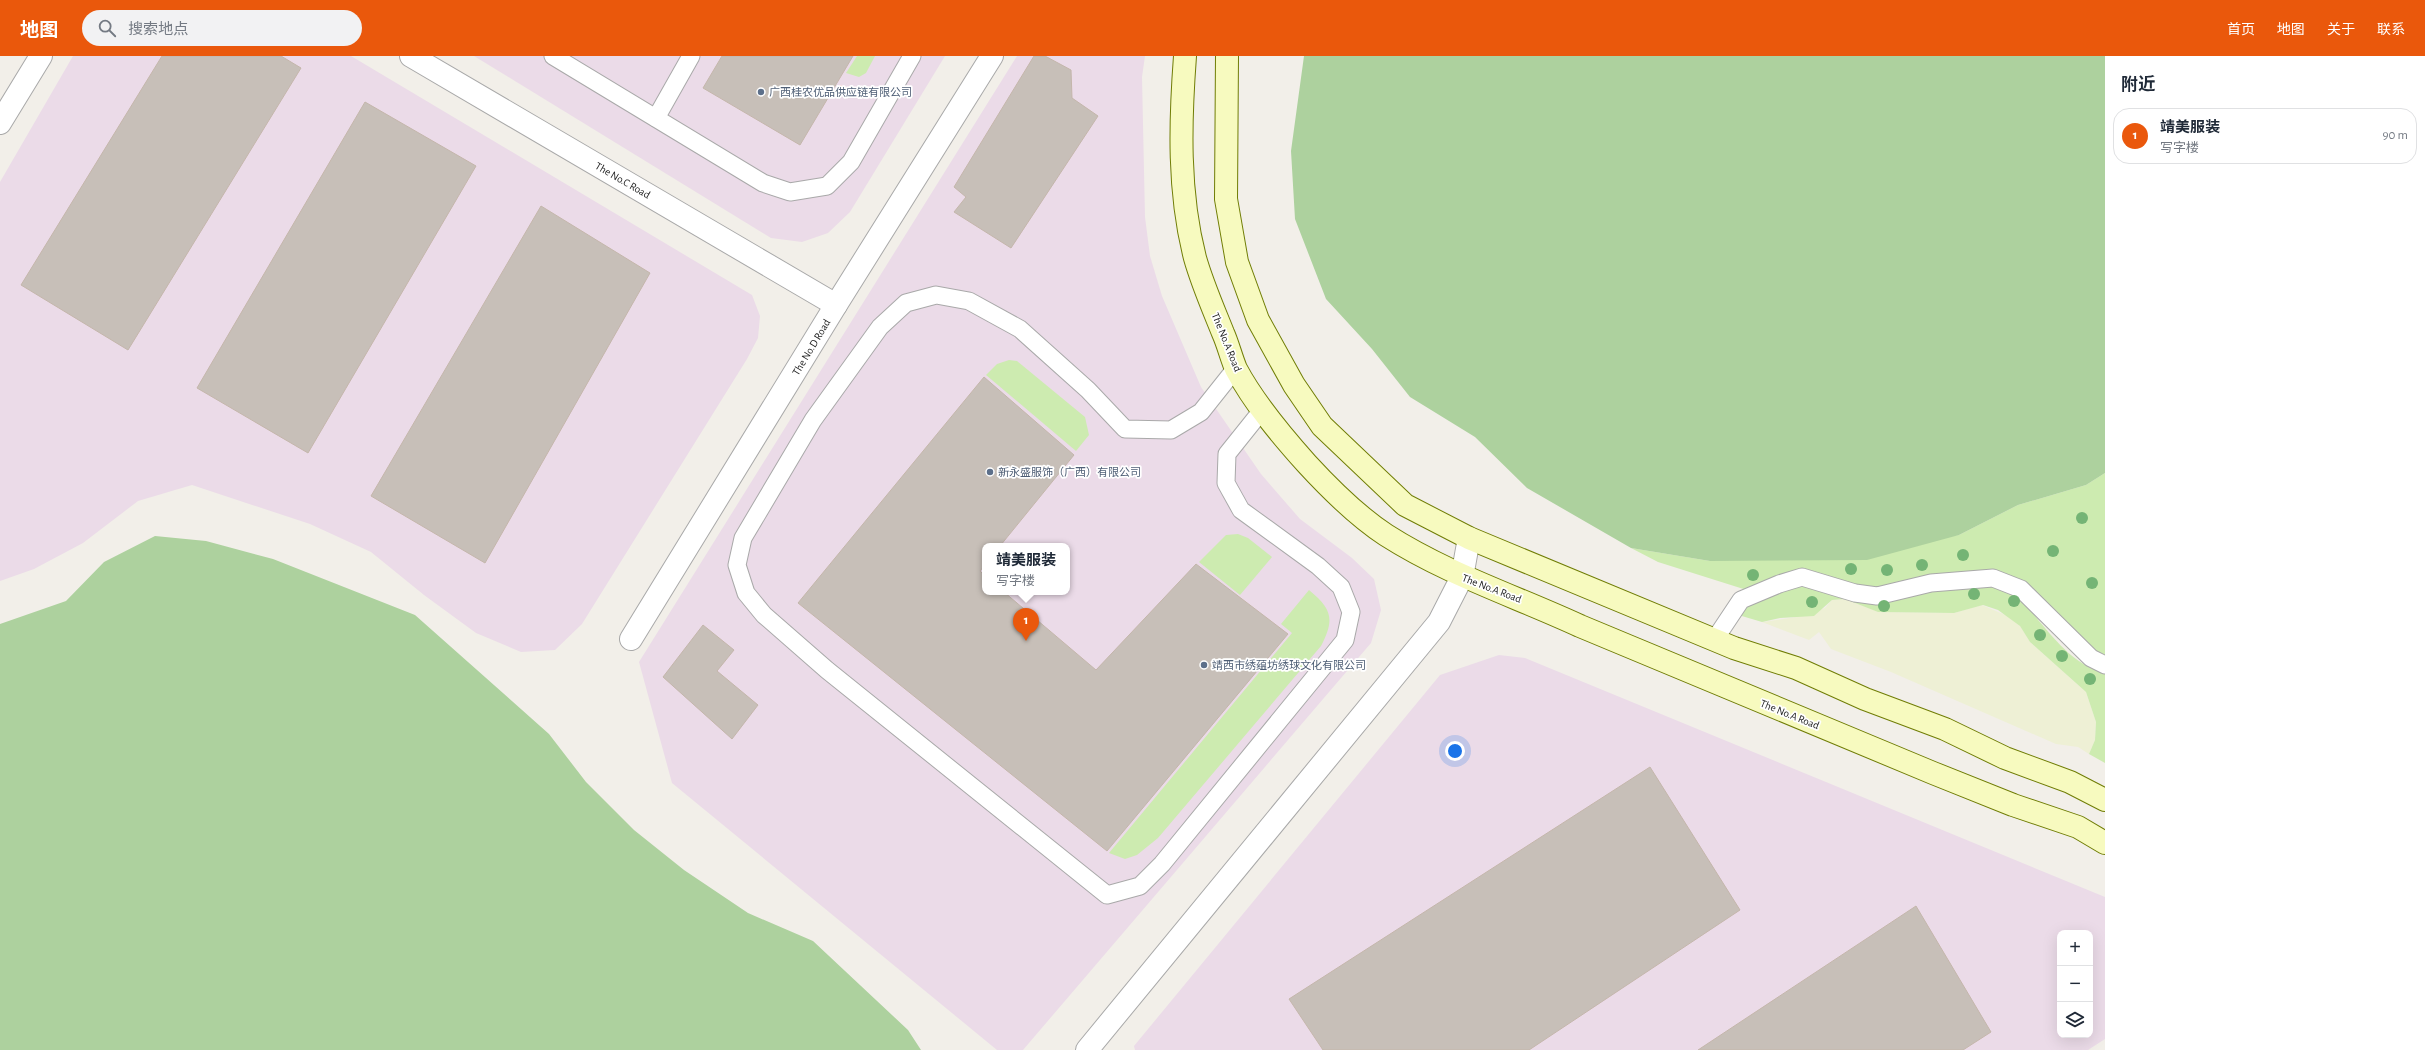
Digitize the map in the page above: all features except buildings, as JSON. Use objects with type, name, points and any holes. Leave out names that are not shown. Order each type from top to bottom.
[{"type":"street","points":[[0,123],[41,56]]},
{"type":"street","name":"The No.C Road","points":[[411,56],[836,304]]},
{"type":"street","name":"The No.D Road","points":[[631,639],[836,304],[992,56]]},
{"type":"street","name":"The No.A Road","points":[[1184,56],[1181,156],[1186,208],[1195,258],[1236,368],[1288,443],[1314,472],[1354,508],[1386,535],[1462,577],[1525,601],[1580,626],[1933,773],[2078,828],[2105,843]]},
{"type":"street","points":[[1227,56],[1226,199],[1237,262],[1258,320],[1294,385],[1322,426],[1405,506],[1469,538],[1734,648],[1796,668],[1866,699],[1945,729],[2006,758],[2070,782],[2105,800]]},
{"type":"street","points":[[1087,1050],[1439,622],[1462,577],[1469,538]]},
{"type":"lane","points":[[553,56],[763,183],[790,192],[827,186],[851,162],[912,56]]},
{"type":"lane","points":[[656,118],[691,56]]},
{"type":"lane","points":[[1236,368],[1201,412],[1171,430],[1125,429],[1088,390],[1020,329],[969,301],[936,295],[906,303],[880,327],[813,420],[743,538],[737,564],[746,593],[764,615],[827,670],[1107,895],[1140,886],[1162,864],[1345,640],[1351,612],[1341,587],[1318,566],[1241,510],[1226,483],[1227,454],[1263,409]]},
{"type":"lane","points":[[1715,639],[1741,600],[1779,584],[1802,578],[1855,593],[1877,596],[1931,583],[1993,578],[2021,589],[2090,658],[2105,665]]},
{"type":"shaded area","points":[[73,56],[351,56],[752,295],[760,316],[758,338],[747,359],[582,624],[555,650],[521,652],[476,633],[424,595],[371,552],[310,524],[192,485],[138,501],[83,543],[34,569],[0,581],[0,182]]},
{"type":"shaded area","points":[[474,56],[945,56],[850,212],[828,233],[802,242],[771,238]]},
{"type":"shaded area","points":[[1017,56],[1145,56],[1142,77],[1145,217],[1150,256],[1162,296],[1201,387],[1261,474],[1300,519],[1352,558],[1374,579],[1381,610],[1371,643],[1023,1050],[997,1050],[672,783],[639,662]]},
{"type":"shaded area","points":[[1499,655],[1525,658],[2105,897],[2105,1039],[2088,1050],[1135,1050],[1134,1046],[1440,675]]},
{"type":"green space","points":[[857,56],[875,56],[866,73],[859,77],[846,73]]},
{"type":"green space","points":[[1304,56],[2105,56],[2105,473],[2086,485],[2018,505],[1959,535],[1867,560],[1710,561],[1631,548],[1527,488],[1475,437],[1410,397],[1372,349],[1326,299],[1295,219],[1291,151]]},
{"type":"green space","points":[[1009,360],[1017,361],[1085,417],[1089,435],[1076,451],[986,375],[997,364]]},
{"type":"green space","points":[[2105,473],[2105,659],[2098,656],[2023,584],[1885,591],[1826,581],[1753,592],[1658,562],[1631,548],[1710,561],[1959,535],[2018,505],[2086,485]]},
{"type":"green space","points":[[1238,534],[1248,538],[1272,557],[1240,595],[1199,562],[1226,535]]},
{"type":"green space","points":[[155,536],[206,541],[273,559],[415,615],[549,734],[586,782],[634,830],[684,870],[748,913],[813,941],[908,1030],[921,1050],[0,1050],[0,624],[66,601],[104,562]]},
{"type":"green space","points":[[1788,585],[1868,590],[1916,591],[1972,586],[1994,586],[2010,590],[2024,602],[2060,645],[2077,660],[2095,670],[2105,672],[2105,763],[2089,754],[2095,740],[2096,722],[2086,692],[2030,642],[2020,626],[1998,610],[1983,605],[1954,613],[1878,612],[1845,599],[1832,600],[1814,616],[1780,618],[1762,622],[1735,614],[1741,605]]},
{"type":"green space","points":[[1309,590],[1323,603],[1329,615],[1328,629],[1321,646],[1158,838],[1137,855],[1125,859],[1109,853],[1292,633],[1281,624]]},
{"type":"green space","points":[[1845,599],[1879,612],[1954,613],[1982,605],[2010,617],[2020,626],[2030,642],[2086,692],[2096,722],[2095,740],[2089,754],[2078,747],[2056,744],[1891,672],[1831,649],[1819,632],[1809,640],[1762,622],[1797,617],[1825,608],[1832,600]]},
{"type":"place","name":"广西桂农优品供应链有限公司","points":[[761,92]]},
{"type":"place","name":"新永盛服饰（广西）有限公司","points":[[990,472]]},
{"type":"place","name":"靖美服装","points":[[1026,641]]},
{"type":"place","name":"靖西市绣蕴坊绣球文化有限公司","points":[[1204,665]]}]
